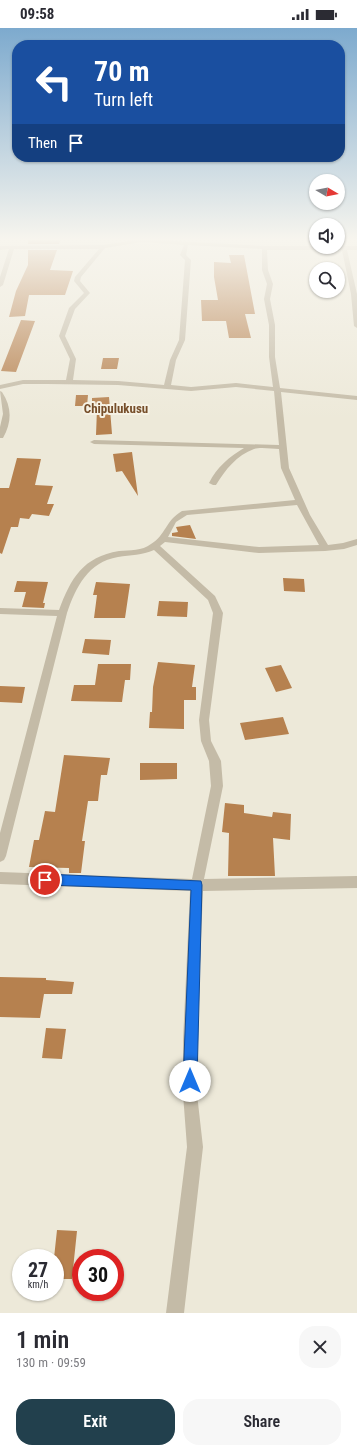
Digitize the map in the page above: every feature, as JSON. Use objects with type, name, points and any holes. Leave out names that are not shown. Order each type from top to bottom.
[{"type":"street","points":[[69,382],[73,359],[62,336],[72,308],[81,299]]},
{"type":"street","points":[[167,388],[173,360],[182,340],[185,299]]},
{"type":"street","points":[[267,299],[272,325],[272,358],[282,418],[282,447],[285,468],[300,502],[325,548]]},
{"type":"street","points":[[354,299],[357,326]]},
{"type":"street","points":[[0,387],[23,382],[118,383],[167,388],[206,389],[236,385],[278,388],[357,398]]},
{"type":"street","points":[[0,393],[5,401],[8,412],[5,425],[0,436]]},
{"type":"street","points":[[94,442],[282,447]]},
{"type":"street","points":[[213,483],[218,472],[224,465],[254,446]]},
{"type":"street","points":[[0,856],[62,613],[80,574],[91,563],[118,554],[144,552],[159,543],[171,521],[185,513],[300,502]]},
{"type":"street","points":[[159,543],[241,550],[325,548],[344,546],[357,542]]},
{"type":"street","points":[[159,543],[212,598],[218,613],[204,720],[206,741],[215,761],[216,786],[197,885],[190,1041],[190,1094],[195,1147],[175,1313]]},
{"type":"street","points":[[0,611],[62,613]]},
{"type":"street","points":[[0,878],[197,885],[357,882]]},
{"type":"building","points":[[14,299],[28,299],[25,316],[9,317]]},
{"type":"building","points":[[252,299],[255,314],[245,314],[251,338],[229,338],[226,321],[202,321],[201,300]]},
{"type":"building","points":[[21,320],[35,321],[16,372],[1,371]]},
{"type":"building","points":[[103,358],[119,358],[117,369],[101,369]]},
{"type":"building","points":[[76,395],[88,395],[87,406],[75,406]]},
{"type":"building","points":[[109,397],[112,434],[96,435],[97,409],[92,409],[92,398]]},
{"type":"building","points":[[132,452],[138,496],[122,471],[116,472],[113,454]]},
{"type":"building","points":[[17,458],[41,459],[35,485],[53,486],[47,504],[54,504],[49,516],[32,514],[29,519],[20,518],[18,527],[11,527],[2,554],[0,553],[0,488],[9,488]]},
{"type":"building","points":[[190,525],[196,539],[172,536],[172,533],[178,532],[176,527]]},
{"type":"building","points":[[283,578],[304,579],[305,592],[284,591]]},
{"type":"building","points":[[17,581],[48,582],[43,603],[45,603],[44,608],[22,607],[26,592],[14,592]]},
{"type":"building","points":[[96,582],[130,584],[125,618],[94,618],[97,595],[93,595]]},
{"type":"building","points":[[159,601],[188,602],[187,617],[157,616]]},
{"type":"building","points":[[85,639],[111,640],[109,655],[82,653]]},
{"type":"building","points":[[158,662],[195,665],[192,687],[196,687],[196,700],[184,700],[184,729],[149,728],[150,712],[152,712],[153,687]]},
{"type":"building","points":[[98,664],[131,664],[130,680],[125,680],[122,702],[71,701],[74,685],[95,685]]},
{"type":"building","points":[[281,665],[292,688],[276,692],[265,668]]},
{"type":"building","points":[[0,686],[25,687],[22,703],[0,702]]},
{"type":"building","points":[[283,717],[289,734],[245,740],[240,723]]},
{"type":"building","points":[[64,755],[110,758],[107,775],[101,775],[98,801],[88,801],[82,841],[85,841],[81,873],[69,873],[69,868],[29,867],[34,840],[39,840],[45,811],[55,812]]},
{"type":"building","points":[[140,763],[177,763],[177,779],[140,780]]},
{"type":"building","points":[[225,803],[244,805],[244,813],[272,817],[273,812],[291,814],[290,840],[273,838],[275,876],[228,876],[229,833],[222,832]]},
{"type":"building","points":[[0,977],[46,978],[46,980],[74,982],[72,994],[44,994],[40,1018],[0,1017]]},
{"type":"building","points":[[46,1028],[66,1029],[62,1059],[42,1058]]},
{"type":"building","points":[[57,1230],[77,1231],[75,1249],[72,1249],[72,1279],[64,1279],[64,1249],[55,1249]]},
{"type":"district","name":"Chipulukusu","points":[[116,408]]},
{"type":"route","points":[[45,880],[197,885],[190,1041],[190,1081]]}]
